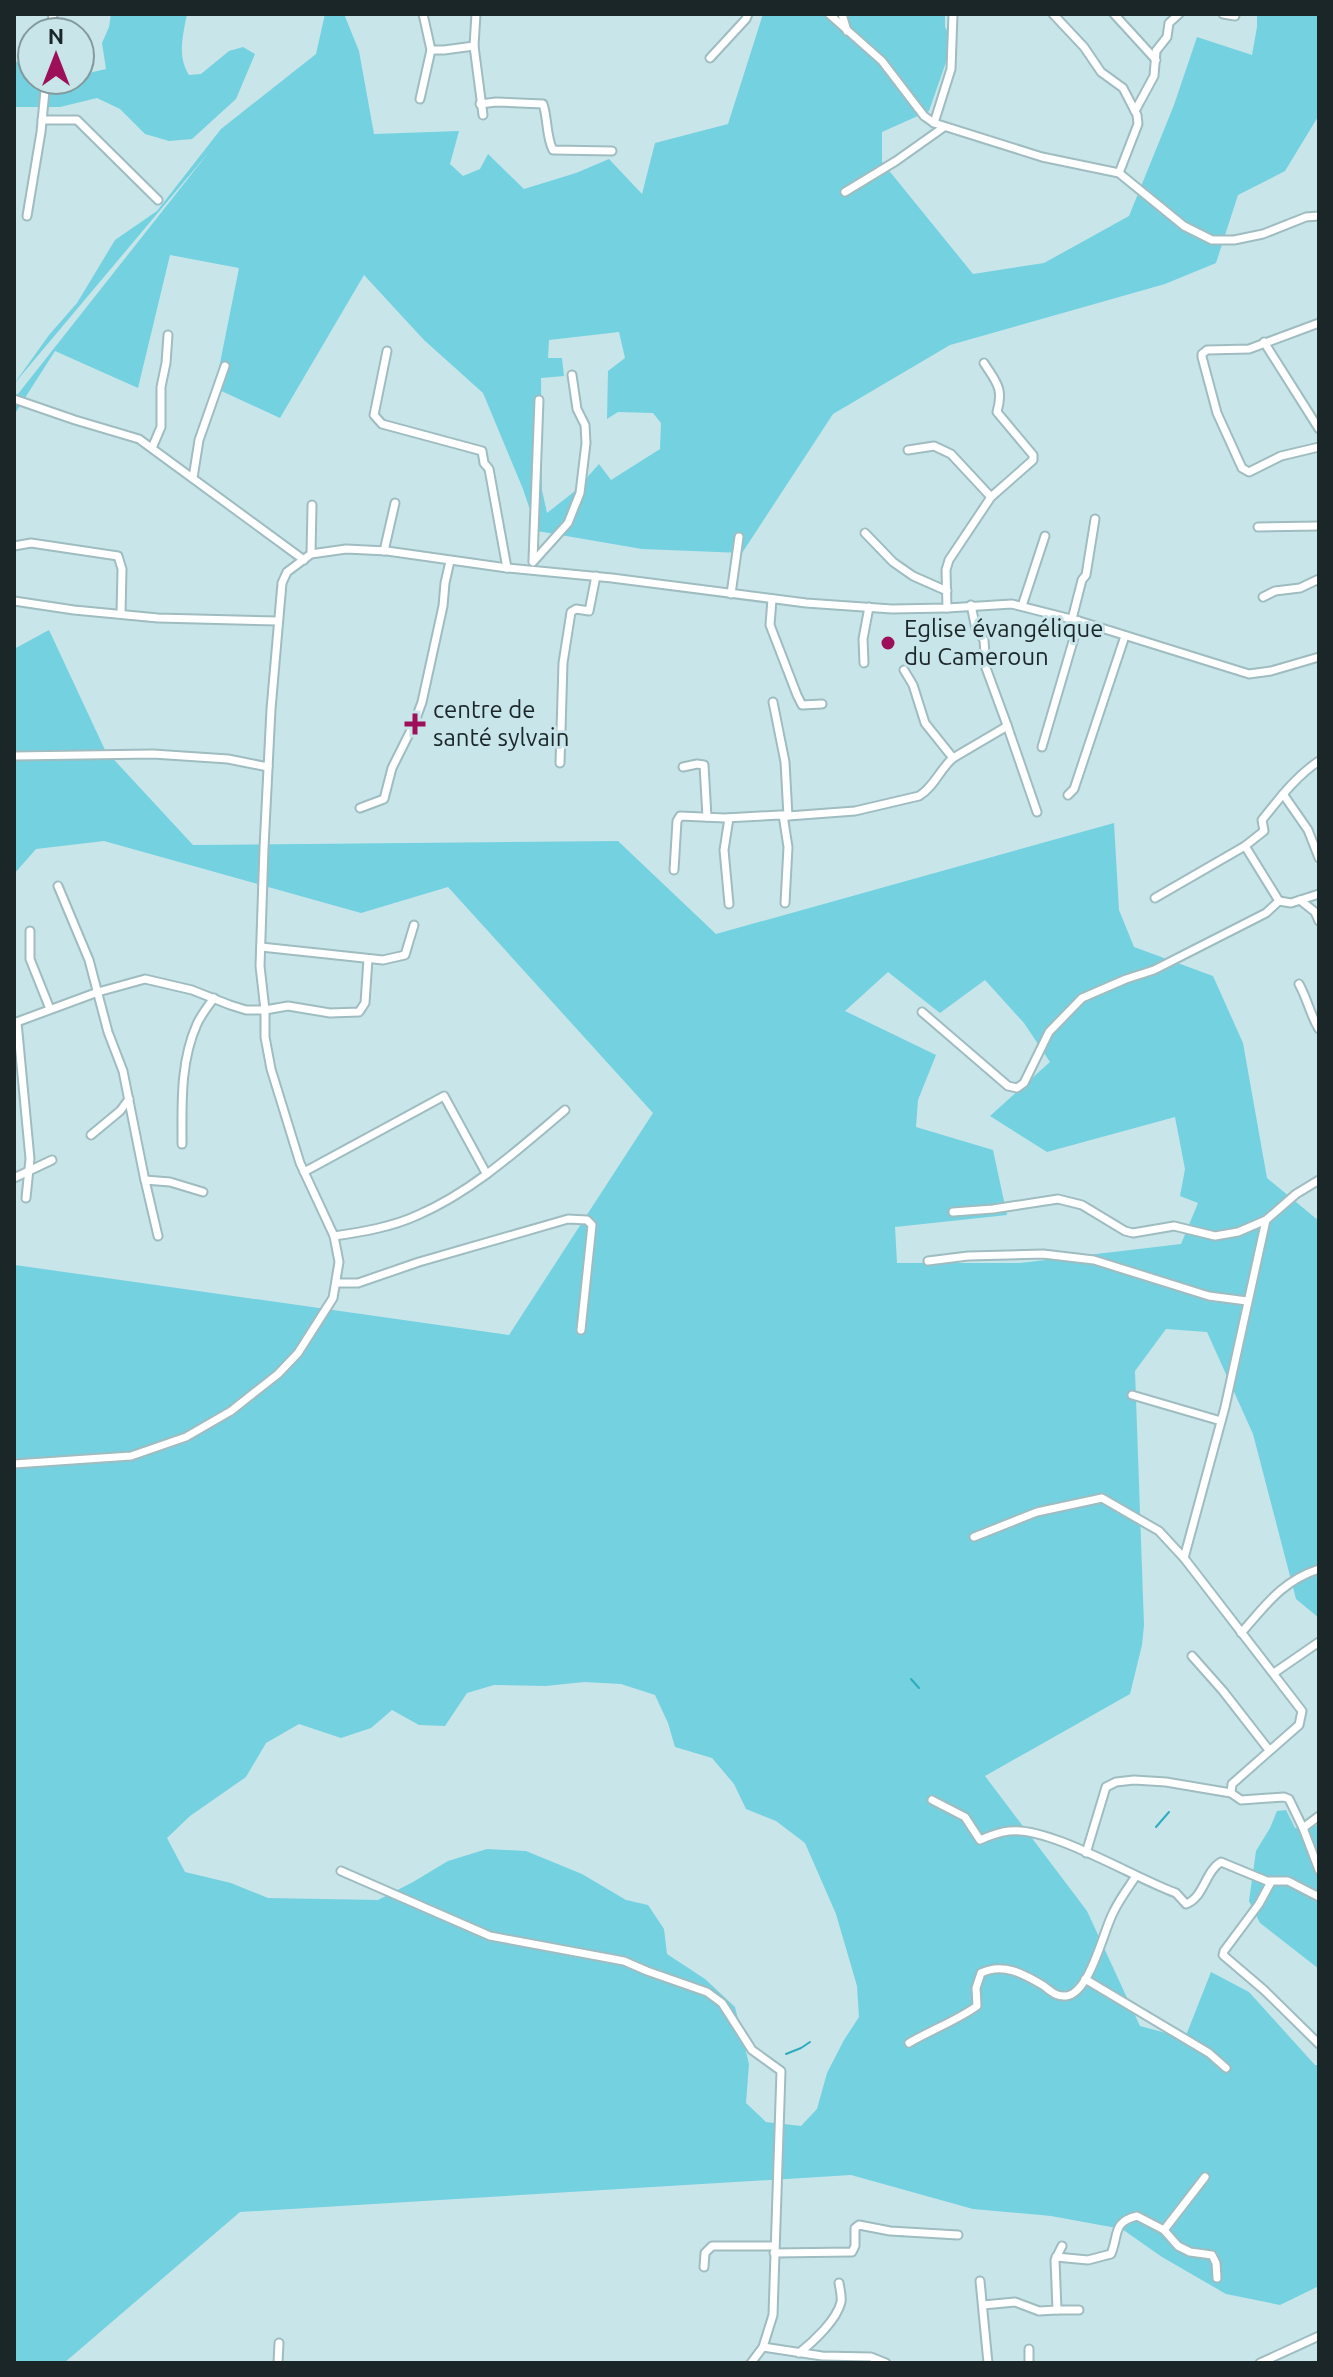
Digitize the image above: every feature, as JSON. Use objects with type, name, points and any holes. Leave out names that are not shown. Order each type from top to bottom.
[{"type":"street","points":[[420,99],[431,50],[423,14]]},
{"type":"street","points":[[476,14],[474,46],[483,115]]},
{"type":"street","points":[[710,58],[748,14]]},
{"type":"street","points":[[829,14],[882,61],[924,116],[934,123],[1042,157],[1119,173],[1184,226],[1212,240],[1234,240],[1263,234],[1306,217],[1319,216]]},
{"type":"street","points":[[842,14],[848,33]]},
{"type":"street","points":[[934,123],[951,69],[953,14]]},
{"type":"street","points":[[1053,14],[1084,47],[1101,72],[1123,88],[1135,111],[1138,124],[1119,173]]},
{"type":"street","points":[[1114,14],[1156,60]]},
{"type":"street","points":[[1135,111],[1154,76],[1156,51],[1167,37],[1169,23],[1179,14]]},
{"type":"street","points":[[1223,14],[1235,16]]},
{"type":"street","points":[[431,50],[474,46]]},
{"type":"street","points":[[27,216],[44,96]]},
{"type":"street","points":[[480,104],[543,104],[553,150],[612,151]]},
{"type":"street","points":[[42,120],[77,120],[158,200]]},
{"type":"street","points":[[845,192],[944,127]]},
{"type":"street","points":[[1319,323],[1249,349],[1207,350],[1202,354],[1217,413],[1242,468],[1249,472],[1281,456],[1319,447]]},
{"type":"street","points":[[152,448],[161,427],[161,387],[168,335]]},
{"type":"street","points":[[1264,342],[1319,429]]},
{"type":"street","points":[[387,351],[375,409],[377,419],[382,424],[482,451],[484,463],[489,469],[507,568]]},
{"type":"street","points":[[947,608],[946,570],[949,560],[991,497],[1034,457],[997,412],[1000,387],[984,363]]},
{"type":"street","points":[[193,478],[199,440],[225,366]]},
{"type":"street","points":[[533,566],[568,523],[580,493],[585,425],[577,409],[572,375]]},
{"type":"street","points":[[14,399],[139,439],[304,560]]},
{"type":"street","points":[[533,566],[539,400]]},
{"type":"street","points":[[908,450],[934,446],[951,454],[991,497]]},
{"type":"street","points":[[384,551],[395,503]]},
{"type":"street","points":[[311,554],[312,505]]},
{"type":"street","points":[[1042,747],[1076,620],[1095,519]]},
{"type":"street","points":[[1258,527],[1319,526]]},
{"type":"street","points":[[865,533],[893,562],[913,576],[947,591]]},
{"type":"street","points":[[1022,606],[1045,536]]},
{"type":"street","points":[[731,594],[739,537]]},
{"type":"street","points":[[14,546],[31,543],[118,556],[122,569],[121,614]]},
{"type":"street","points":[[14,1464],[131,1456],[169,1445],[204,1428],[259,1390],[298,1353],[327,1310],[337,1283],[339,1262],[334,1236],[304,1172],[271,1069],[265,1037],[260,966],[268,767],[282,583],[287,572],[311,554],[346,549],[384,551],[507,568],[533,566],[806,603],[947,608],[1001,603],[1076,620],[1249,674],[1319,657]]},
{"type":"street","points":[[360,808],[384,799],[395,760],[416,718],[429,671],[450,561]]},
{"type":"street","points":[[560,763],[563,663],[571,612],[576,609],[589,611],[596,576]]},
{"type":"street","points":[[1263,597],[1275,591],[1300,588],[1319,579]]},
{"type":"street","points":[[772,599],[770,625],[797,695],[802,705],[822,704]]},
{"type":"street","points":[[14,601],[158,618],[278,621]]},
{"type":"street","points":[[971,605],[976,629],[984,640],[986,668],[1037,812]]},
{"type":"street","points":[[864,663],[863,639],[869,607]]},
{"type":"street","points":[[1068,795],[1074,789],[1125,636]]},
{"type":"street","points":[[904,670],[913,685],[925,723],[953,758]]},
{"type":"street","points":[[773,702],[785,762],[788,847],[785,903]]},
{"type":"street","points":[[674,870],[677,821],[680,816],[729,818],[855,811],[919,796],[928,790],[953,758],[1007,725]]},
{"type":"street","points":[[14,756],[153,754],[228,759],[268,767]]},
{"type":"street","points":[[1155,898],[1245,846],[1264,831],[1262,820],[1308,768],[1319,761]]},
{"type":"street","points":[[683,767],[704,765],[707,817]]},
{"type":"street","points":[[1283,794],[1308,830],[1319,858]]},
{"type":"street","points":[[729,818],[724,850],[729,904]]},
{"type":"street","points":[[1245,846],[1279,901],[1291,903],[1319,894]]},
{"type":"street","points":[[58,886],[77,927],[108,1032],[123,1071],[158,1236]]},
{"type":"street","points":[[1300,900],[1315,912],[1319,921]]},
{"type":"street","points":[[922,1012],[1008,1086],[1017,1088],[1024,1083],[1049,1032],[1082,998],[1154,970],[1266,913],[1279,901]]},
{"type":"street","points":[[261,947],[383,960],[405,955],[414,925]]},
{"type":"street","points":[[30,931],[30,959],[50,1009]]},
{"type":"street","points":[[26,1198],[30,1159],[15,1022],[98,992],[137,980],[152,979],[246,1010],[288,1006],[330,1013],[359,1012],[365,1003],[368,959]]},
{"type":"street","points":[[1299,984],[1319,1029]]},
{"type":"street","points":[[182,1144],[183,1081],[187,1056],[197,1023],[214,998]]},
{"type":"street","points":[[304,1172],[444,1096],[486,1173]]},
{"type":"street","points":[[91,1135],[120,1111],[129,1099]]},
{"type":"street","points":[[334,1236],[367,1231],[418,1215],[467,1188],[565,1110]]},
{"type":"street","points":[[14,1178],[52,1160]]},
{"type":"street","points":[[145,1180],[170,1182],[203,1192]]},
{"type":"street","points":[[953,1212],[1058,1199],[1082,1205],[1133,1233],[1174,1226],[1215,1236],[1238,1232],[1266,1220],[1296,1194],[1319,1180]]},
{"type":"street","points":[[337,1283],[358,1283],[568,1219],[587,1220],[592,1225],[581,1330]]},
{"type":"street","points":[[1184,1558],[1221,1421],[1266,1220]]},
{"type":"street","points":[[928,1261],[968,1256],[1043,1254],[1094,1260],[1209,1296],[1247,1301]]},
{"type":"street","points":[[1132,1395],[1221,1421]]},
{"type":"street","points":[[974,1537],[1037,1512],[1102,1498],[1159,1531],[1184,1558],[1300,1707],[1302,1715],[1299,1725],[1232,1784],[1231,1793]]},
{"type":"street","points":[[1241,1633],[1298,1576],[1319,1569]]},
{"type":"street","points":[[1274,1673],[1319,1642]]},
{"type":"street","points":[[1192,1656],[1269,1750]]},
{"type":"street","points":[[1086,1853],[1106,1787],[1116,1782],[1134,1780],[1166,1782],[1231,1793],[1241,1800],[1292,1800],[1319,1870]]},
{"type":"street","points":[[932,1800],[965,1817],[980,1840],[1012,1831],[1037,1834],[1068,1844],[1176,1893],[1186,1904],[1194,1900],[1215,1866],[1221,1862],[1271,1882],[1288,1881],[1319,1897]]},
{"type":"street","points":[[1303,1828],[1319,1816]]},
{"type":"street","points":[[341,1871],[490,1936],[624,1961],[716,1996],[752,2050],[781,2071],[773,2315],[763,2347],[751,2363]]},
{"type":"street","points":[[909,2043],[977,2006],[976,1988],[981,1973],[992,1968],[1010,1969],[1055,1994],[1068,1996],[1080,1988],[1113,1913],[1136,1876]]},
{"type":"street","points":[[1271,1882],[1223,1955],[1319,2044]]},
{"type":"street","points":[[1085,1979],[1209,2053],[1226,2068]]},
{"type":"street","points":[[1164,2230],[1205,2177]]},
{"type":"street","points":[[1056,2257],[1088,2260],[1111,2254],[1121,2223],[1137,2216],[1164,2230],[1178,2246],[1190,2252],[1212,2255],[1217,2278]]},
{"type":"street","points":[[704,2267],[705,2253],[712,2246],[852,2252],[855,2228],[859,2225],[890,2231],[958,2235]]},
{"type":"street","points":[[1057,2310],[1056,2257],[1062,2246]]},
{"type":"street","points":[[980,2281],[988,2363]]},
{"type":"street","points":[[799,2353],[815,2340],[837,2311],[841,2299],[839,2283]]},
{"type":"street","points":[[983,2305],[1015,2302],[1039,2311],[1079,2310]]},
{"type":"street","points":[[1260,2363],[1319,2336]]},
{"type":"street","points":[[278,2363],[279,2343]]},
{"type":"street","points":[[763,2347],[824,2360],[871,2357],[886,2363]]},
{"type":"street","points":[[1029,2349],[1029,2363]]},
{"type":"shaded area","points":[[111,14],[187,14],[182,53],[189,75],[201,74],[229,51],[243,47],[255,54],[236,99],[192,139],[169,141],[145,134],[120,109],[97,98],[60,107],[14,107],[14,60],[16,96],[96,96],[96,71],[106,69],[102,43]]},
{"type":"shaded area","points":[[325,14],[344,14],[359,51],[374,134],[459,131],[450,164],[463,176],[480,169],[488,154],[524,189],[609,159],[642,194],[655,143],[728,124],[763,14],[945,14],[945,27],[953,42],[929,111],[882,132],[882,162],[973,274],[1044,263],[1129,216],[1174,105],[1197,37],[1252,55],[1257,14],[1319,14],[1319,115],[1285,171],[1238,195],[1216,263],[1165,284],[950,345],[833,414],[742,553],[642,549],[537,531],[483,393],[424,340],[364,275],[280,418],[215,388],[239,268],[170,255],[138,388],[55,351],[14,415],[14,399],[209,152],[14,384],[49,335],[77,303],[115,240],[157,211],[221,129],[316,54]],"holes":[[[619,332],[625,358],[608,371],[607,419],[618,412],[653,413],[661,423],[660,449],[611,480],[599,464],[575,491],[547,513],[542,490],[541,378],[564,376],[562,358],[548,358],[549,340]]]},
{"type":"shaded area","points":[[49,630],[105,750],[193,845],[618,841],[716,934],[1114,823],[1119,910],[1134,947],[1213,976],[1243,1043],[1267,1178],[1319,1221],[1319,1618],[1296,1599],[1253,1434],[1207,1332],[1166,1329],[1135,1371],[1144,1625],[1130,1694],[985,1776],[1087,1911],[1140,2026],[1185,2038],[1211,1972],[1249,1992],[1315,2065],[1319,2065],[1319,2286],[1280,2305],[1226,2294],[1162,2257],[1122,2229],[1051,2216],[973,2209],[851,2175],[240,2212],[64,2363],[14,2363],[15,1265],[509,1335],[653,1113],[448,887],[361,913],[104,841],[36,849],[14,874],[14,649]],"holes":[[[888,972],[940,1013],[985,980],[1024,1023],[1050,1062],[990,1116],[1047,1152],[1175,1117],[1185,1169],[1180,1196],[1198,1203],[1181,1244],[1020,1263],[897,1263],[895,1227],[1007,1215],[993,1150],[916,1127],[918,1100],[936,1055],[845,1011]],[[584,1682],[621,1684],[655,1695],[675,1747],[712,1758],[734,1784],[746,1809],[776,1821],[805,1843],[836,1914],[857,1986],[859,2017],[827,2073],[817,2109],[801,2126],[766,2122],[746,2103],[749,2064],[735,2007],[705,1979],[667,1954],[664,1929],[648,1905],[626,1900],[582,1874],[526,1851],[487,1849],[448,1861],[378,1900],[268,1898],[231,1883],[185,1872],[167,1838],[190,1816],[246,1777],[266,1743],[299,1724],[341,1738],[371,1728],[392,1710],[419,1725],[445,1726],[467,1693],[494,1685],[546,1686]]]},
{"type":"shaded area","points":[[1286,1810],[1295,1828],[1319,1825],[1319,1969],[1260,1923],[1249,1901],[1256,1851],[1277,1811]]},
{"type":"waterway","points":[[911,1679],[919,1688]]},
{"type":"waterway","points":[[1156,1827],[1169,1812]]},
{"type":"waterway","points":[[786,2054],[810,2042]]},
{"type":"place","name":"Eglise évangélique du Cameroun","points":[[888,643]]},
{"type":"place","name":"centre de santé sylvain","points":[[415,724]]}]
